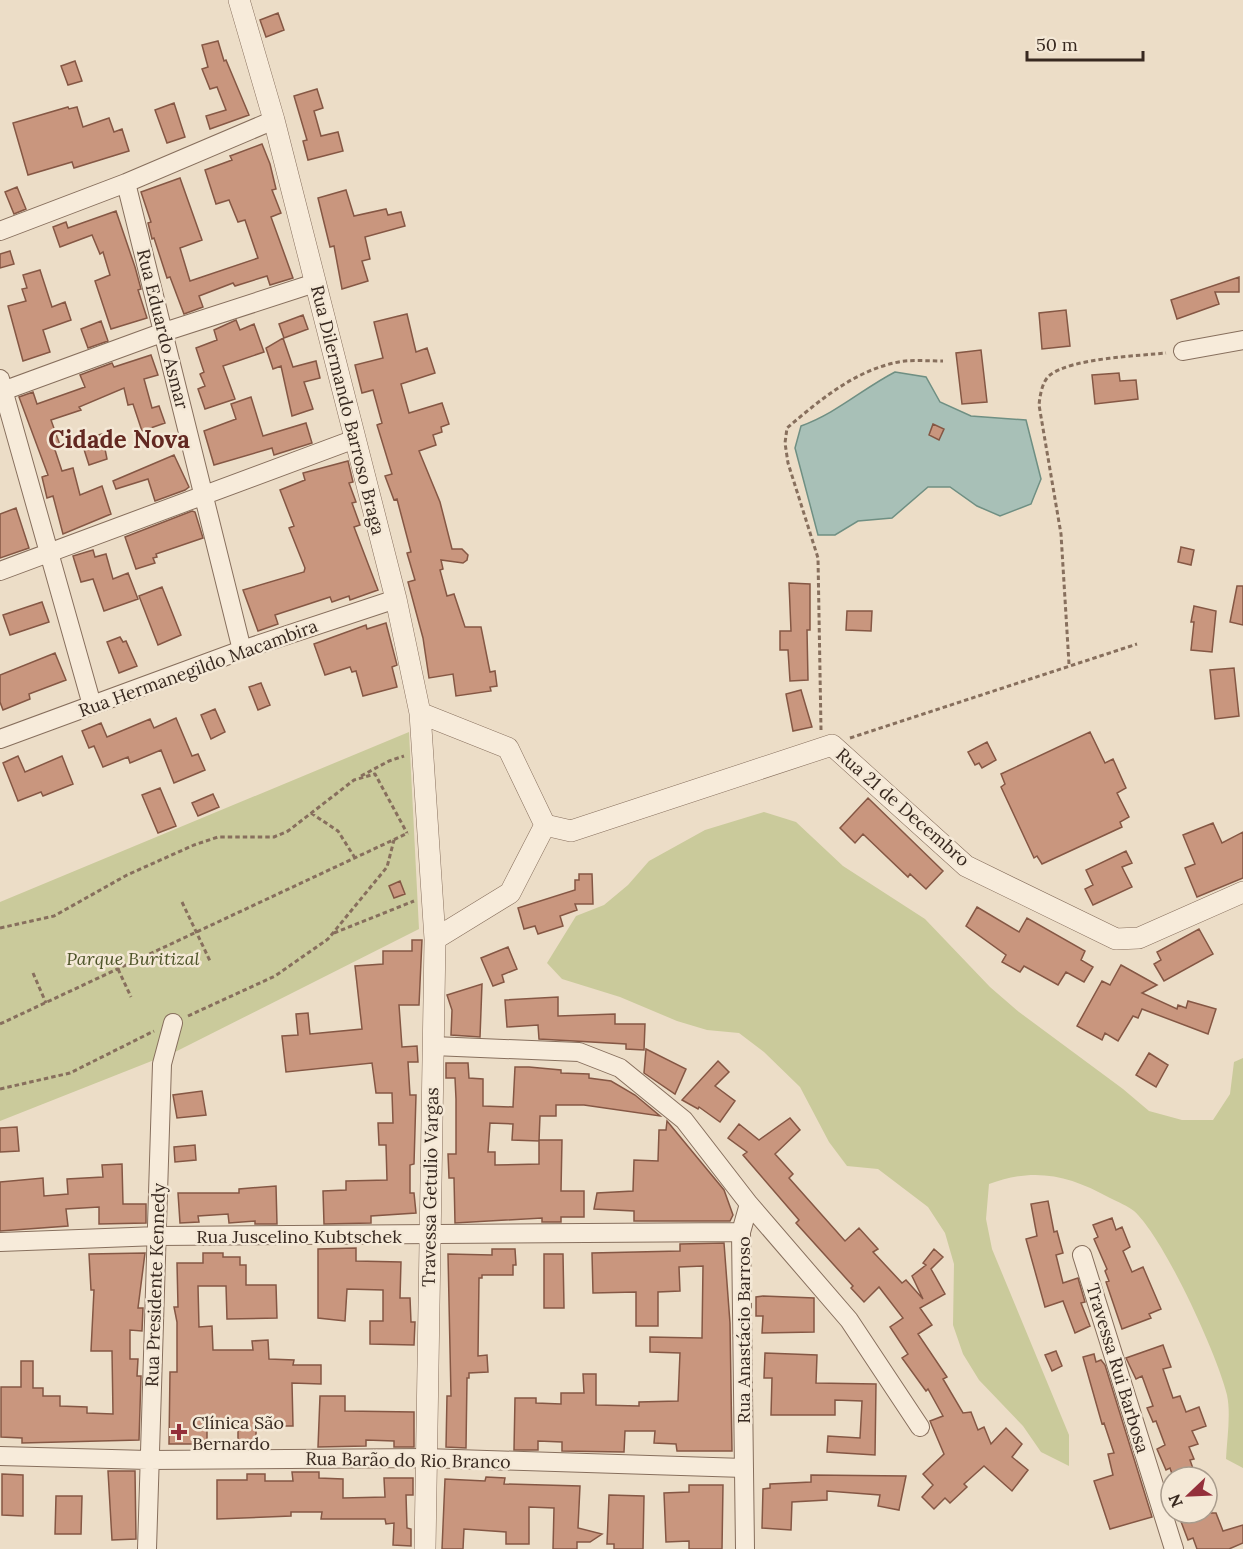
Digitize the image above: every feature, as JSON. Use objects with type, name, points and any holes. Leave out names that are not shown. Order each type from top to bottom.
[{"type":"street","name":"Rua Dilermando Barroso Braga","points":[[239,0],[274,120],[396,599],[420,713],[429,825]]},
{"type":"street","points":[[0,231],[126,183],[274,120]]},
{"type":"street","name":"Rua Eduardo Asmar","points":[[126,183],[242,650]]},
{"type":"street","points":[[92,705],[1,387],[315,283]]},
{"type":"street","points":[[1183,351],[1243,340]]},
{"type":"street","points":[[0,571],[355,439]]},
{"type":"street","name":"Rua Hermanegildo Macambira","points":[[0,739],[242,650],[396,599]]},
{"type":"street","points":[[420,713],[508,748],[545,825]]},
{"type":"street","points":[[545,825],[571,831],[828,746]]},
{"type":"street","name":"Rua 21 de Decembro","points":[[828,746],[966,866],[1116,939],[1139,938],[1243,892]]},
{"type":"street","name":"Travessa Getulio Vargas","points":[[425,1549],[428,1236],[435,939],[429,825]]},
{"type":"street","points":[[435,939],[510,892],[545,825]]},
{"type":"street","name":"Rua Presidente Kennedy","points":[[147,1549],[162,1064],[172,1023]]},
{"type":"street","points":[[433,1046],[579,1052],[620,1068],[684,1120],[750,1204],[849,1320],[920,1426]]},
{"type":"street","name":"Rua Anastácio Barroso","points":[[745,1549],[741,1232],[750,1204]]},
{"type":"street","name":"Rua Juscelino Kubtschek","points":[[0,1242],[158,1236],[428,1236],[741,1232]]},
{"type":"street","name":"Travessa Rui Barbosa","points":[[1082,1255],[1174,1549]]},
{"type":"street","name":"Rua Barão do Rio Branco","points":[[0,1456],[148,1460],[425,1458],[744,1467]]},
{"type":"path","points":[[1070,664],[1061,534],[1039,405],[1042,388],[1049,375],[1065,368],[1093,361],[1183,351]]},
{"type":"path","points":[[943,361],[905,361],[880,367],[841,385],[787,428],[785,443],[788,463],[818,558],[821,622],[819,712],[828,746],[1070,664],[1137,644]]},
{"type":"path","points":[[0,928],[54,916],[127,875],[194,845],[218,837],[274,837],[288,831],[354,780],[389,761],[423,751]]},
{"type":"path","points":[[354,780],[375,774],[407,833]]},
{"type":"path","points":[[311,813],[338,831],[355,858]]},
{"type":"path","points":[[0,1024],[407,833],[429,825]]},
{"type":"path","points":[[0,1089],[70,1073],[275,976],[333,933],[387,867],[394,840]]},
{"type":"path","points":[[333,933],[433,893]]},
{"type":"path","points":[[182,902],[210,962]]},
{"type":"path","points":[[118,969],[130,997]]},
{"type":"path","points":[[33,973],[46,1003]]},
{"type":"green space","name":"Parque Buritizal","points":[[409,732],[419,929],[177,1051],[0,1121],[0,902]]},
{"type":"green space","points":[[764,812],[796,822],[843,866],[925,919],[990,987],[1019,1012],[1149,1111],[1182,1120],[1213,1120],[1230,1094],[1234,1062],[1243,1058],[1243,1468],[1226,1459],[1229,1418],[1227,1395],[1201,1326],[1160,1245],[1132,1209],[1095,1190],[1051,1176],[1021,1176],[989,1184],[986,1219],[992,1249],[1069,1435],[1069,1466],[1041,1452],[1023,1426],[979,1380],[963,1354],[953,1325],[954,1264],[945,1233],[928,1207],[878,1169],[847,1166],[829,1142],[800,1087],[764,1052],[739,1033],[707,1030],[677,1021],[620,997],[562,979],[547,963],[576,916],[604,905],[628,885],[649,861],[705,830]]},
{"type":"shaded area","points":[[895,372],[926,377],[940,402],[971,416],[1026,420],[1041,479],[1031,504],[1000,516],[977,506],[950,487],[928,487],[892,518],[858,521],[835,535],[818,535],[795,448],[801,426],[838,408]]},
{"type":"building","points":[[278,13],[284,30],[266,37],[260,20]]},
{"type":"building","points":[[218,41],[224,61],[226,60],[249,115],[210,129],[206,116],[226,110],[217,87],[210,89],[202,69],[208,67],[202,45]]},
{"type":"building","points":[[75,61],[82,81],[68,85],[61,66]]},
{"type":"building","points":[[317,89],[323,108],[314,111],[321,136],[338,132],[343,151],[308,160],[303,141],[307,140],[294,96]]},
{"type":"building","points":[[174,103],[185,137],[167,143],[155,110]]},
{"type":"building","points":[[68,107],[69,109],[77,107],[83,127],[109,118],[114,132],[122,129],[129,151],[74,168],[72,162],[28,175],[13,123]]},
{"type":"building","points":[[262,144],[276,189],[272,190],[281,213],[271,217],[293,278],[270,285],[267,276],[235,286],[233,283],[199,296],[203,307],[184,314],[170,277],[167,278],[154,238],[152,239],[148,223],[151,222],[141,192],[180,178],[202,240],[180,248],[190,281],[258,258],[245,220],[238,222],[229,200],[216,204],[205,170],[232,160],[230,156]]},
{"type":"building","points":[[17,187],[26,209],[14,214],[5,192]]},
{"type":"building","points":[[346,190],[354,216],[386,209],[388,215],[401,212],[405,226],[365,237],[370,259],[362,261],[368,281],[342,289],[334,246],[330,247],[318,198]]},
{"type":"building","points":[[116,211],[135,267],[141,289],[138,290],[147,318],[111,329],[95,281],[110,275],[103,252],[100,254],[92,235],[60,247],[53,227],[66,222],[68,228]]},
{"type":"building","points":[[10,251],[14,264],[0,268],[0,254]]},
{"type":"building","points":[[40,270],[52,307],[65,302],[71,320],[43,330],[50,352],[23,361],[8,306],[26,301],[22,289],[27,288],[23,275]]},
{"type":"building","points":[[1239,277],[1239,292],[1215,292],[1219,304],[1177,319],[1171,300]]},
{"type":"building","points":[[1066,310],[1070,346],[1042,349],[1039,313]]},
{"type":"building","points":[[407,314],[416,352],[427,348],[435,373],[401,384],[409,413],[442,403],[449,424],[441,427],[442,432],[433,435],[436,445],[419,451],[440,502],[452,549],[462,549],[468,555],[467,560],[463,563],[441,560],[443,569],[440,570],[447,596],[454,594],[465,627],[481,627],[490,672],[495,671],[497,686],[490,687],[491,691],[456,696],[453,674],[429,678],[423,638],[408,582],[415,580],[407,553],[411,552],[397,499],[394,500],[385,476],[392,474],[377,425],[382,423],[373,390],[362,393],[355,365],[383,358],[374,322]]},
{"type":"building","points":[[303,315],[308,329],[284,338],[279,324]]},
{"type":"building","points":[[236,320],[240,330],[254,324],[264,352],[223,366],[235,399],[205,409],[198,389],[205,386],[200,374],[204,372],[196,348],[217,340],[214,330]]},
{"type":"building","points":[[101,321],[108,341],[88,348],[81,329]]},
{"type":"building","points":[[283,338],[293,367],[316,361],[320,378],[304,382],[313,409],[292,416],[281,366],[273,369],[266,348]]},
{"type":"building","points":[[981,350],[987,402],[962,404],[956,353]]},
{"type":"building","points":[[151,355],[158,375],[144,379],[152,408],[159,406],[165,423],[142,431],[133,404],[128,405],[124,388],[79,407],[81,410],[51,420],[60,445],[54,447],[62,471],[73,468],[80,495],[102,486],[111,514],[63,534],[53,496],[47,498],[42,477],[48,475],[19,397],[33,392],[37,404],[85,387],[80,375],[112,363],[114,367]]},
{"type":"building","points":[[1119,373],[1120,381],[1136,380],[1138,399],[1095,404],[1092,375]]},
{"type":"building","points":[[251,397],[263,436],[306,423],[312,443],[274,455],[272,448],[214,465],[204,431],[236,419],[231,404]]},
{"type":"building","points":[[933,424],[944,429],[939,440],[929,435]]},
{"type":"building","points":[[102,434],[107,459],[89,465],[81,440]]},
{"type":"building","points":[[174,455],[189,487],[185,490],[155,501],[148,479],[116,489],[113,481]]},
{"type":"building","points":[[348,461],[353,482],[349,483],[356,502],[352,503],[360,525],[354,527],[378,590],[350,600],[349,596],[332,602],[330,597],[275,615],[278,624],[258,631],[243,590],[304,572],[305,568],[289,528],[294,526],[280,490],[305,480],[303,473]]},
{"type":"building","points":[[16,508],[29,548],[0,558],[0,514]]},
{"type":"building","points":[[192,511],[195,512],[203,538],[156,554],[157,557],[153,558],[155,563],[136,569],[125,537]]},
{"type":"building","points":[[1181,547],[1194,550],[1191,565],[1178,562]]},
{"type":"building","points":[[93,550],[95,557],[106,554],[113,579],[128,573],[138,599],[104,611],[93,579],[81,582],[73,556]]},
{"type":"building","points":[[789,583],[810,584],[810,630],[807,630],[808,680],[790,681],[788,650],[780,650],[780,631],[791,631]]},
{"type":"building","points":[[1237,586],[1243,586],[1243,625],[1230,622]]},
{"type":"building","points":[[162,587],[181,635],[158,645],[139,596]]},
{"type":"building","points":[[42,602],[49,622],[10,635],[3,615]]},
{"type":"building","points":[[1194,606],[1216,611],[1212,652],[1191,650],[1194,622],[1191,622]]},
{"type":"building","points":[[847,611],[872,611],[871,631],[846,630]]},
{"type":"building","points":[[386,623],[397,665],[392,667],[397,687],[363,696],[356,671],[352,672],[350,667],[325,675],[314,644],[366,625],[367,629]]},
{"type":"building","points":[[120,637],[123,642],[126,641],[137,666],[119,673],[107,642]]},
{"type":"building","points":[[55,653],[66,680],[29,694],[30,699],[3,710],[0,702],[0,675]]},
{"type":"building","points":[[1234,668],[1239,716],[1215,719],[1210,670]]},
{"type":"building","points":[[261,683],[270,705],[258,710],[249,687]]},
{"type":"building","points":[[801,690],[812,727],[793,731],[786,694]]},
{"type":"building","points":[[215,709],[225,732],[211,739],[201,715]]},
{"type":"building","points":[[176,718],[192,756],[198,754],[205,770],[174,783],[161,750],[130,763],[128,757],[103,767],[94,746],[89,748],[82,731],[101,723],[107,737],[150,719],[154,728]]},
{"type":"building","points":[[1090,732],[1105,763],[1113,759],[1126,788],[1117,793],[1129,817],[1120,822],[1122,827],[1042,864],[1037,856],[1034,858],[1001,787],[1005,784],[1001,774]]},
{"type":"building","points":[[987,742],[996,760],[982,768],[979,763],[975,765],[968,752]]},
{"type":"building","points":[[18,756],[25,772],[62,756],[73,784],[43,796],[41,792],[18,801],[3,763]]},
{"type":"building","points":[[160,788],[176,826],[158,833],[142,795]]},
{"type":"building","points":[[213,794],[219,807],[198,816],[192,803]]},
{"type":"building","points":[[868,798],[943,871],[926,889],[910,874],[908,877],[863,834],[855,843],[840,828]]},
{"type":"building","points":[[1213,823],[1222,843],[1243,832],[1243,878],[1197,897],[1185,868],[1195,864],[1183,835]]},
{"type":"building","points":[[1126,851],[1132,863],[1122,867],[1132,887],[1093,905],[1085,889],[1093,885],[1086,870]]},
{"type":"building","points":[[579,874],[592,874],[593,904],[575,904],[577,910],[560,916],[563,926],[538,934],[535,926],[524,929],[518,908],[575,890],[575,880],[579,880]]},
{"type":"building","points":[[400,881],[405,894],[394,898],[389,886]]},
{"type":"building","points":[[977,907],[1019,932],[1027,918],[1085,951],[1081,960],[1093,967],[1084,982],[1066,972],[1058,985],[1024,966],[1020,972],[1002,962],[1006,955],[966,926]]},
{"type":"building","points":[[1199,929],[1213,954],[1164,981],[1154,964],[1161,960],[1157,952]]},
{"type":"building","points":[[412,940],[422,940],[419,1005],[399,1005],[402,1047],[417,1046],[418,1062],[408,1062],[410,1095],[416,1095],[414,1164],[410,1165],[410,1193],[414,1193],[416,1213],[371,1216],[371,1223],[324,1224],[323,1191],[346,1190],[346,1181],[387,1180],[386,1145],[379,1145],[378,1123],[393,1123],[392,1093],[376,1093],[372,1063],[286,1072],[282,1036],[298,1035],[296,1014],[308,1013],[310,1034],[362,1029],[355,966],[383,964],[383,951],[412,951]]},
{"type":"building","points":[[508,947],[517,969],[502,975],[504,982],[493,986],[481,958]]},
{"type":"building","points":[[1121,965],[1157,985],[1142,993],[1177,1009],[1178,1005],[1186,1008],[1188,1001],[1216,1009],[1208,1034],[1142,1009],[1138,1018],[1133,1016],[1118,1041],[1105,1033],[1102,1040],[1077,1026],[1102,981],[1110,985]]},
{"type":"building","points":[[482,984],[480,1037],[451,1035],[452,1010],[447,995]]},
{"type":"building","points":[[558,997],[558,1016],[615,1014],[615,1024],[645,1024],[644,1050],[626,1049],[626,1044],[539,1039],[538,1025],[507,1027],[505,1000]]},
{"type":"building","points":[[646,1049],[686,1069],[675,1094],[644,1073]]},
{"type":"building","points":[[1149,1053],[1168,1065],[1156,1087],[1136,1075]]},
{"type":"building","points":[[718,1061],[729,1072],[715,1086],[735,1101],[720,1122],[699,1107],[698,1109],[682,1100]]},
{"type":"building","points":[[446,1063],[468,1063],[469,1078],[483,1079],[483,1106],[513,1107],[515,1067],[529,1067],[561,1070],[561,1073],[589,1074],[589,1078],[611,1081],[635,1095],[660,1116],[584,1105],[556,1105],[556,1116],[540,1116],[539,1140],[562,1140],[561,1191],[584,1191],[584,1217],[561,1217],[561,1222],[542,1222],[542,1218],[455,1223],[454,1178],[449,1178],[448,1154],[456,1154],[455,1078],[446,1078]],"holes":[[[490,1123],[513,1124],[512,1140],[539,1141],[539,1164],[495,1165],[495,1152],[488,1152]]]},
{"type":"building","points":[[202,1091],[206,1115],[177,1118],[173,1095]]},
{"type":"building","points":[[790,1118],[800,1130],[775,1154],[793,1174],[789,1178],[845,1241],[859,1228],[878,1249],[873,1252],[902,1283],[906,1280],[923,1299],[912,1276],[926,1265],[923,1263],[934,1249],[943,1257],[931,1269],[945,1294],[920,1308],[932,1325],[918,1334],[947,1377],[943,1379],[963,1413],[971,1412],[978,1430],[984,1427],[991,1444],[1006,1428],[1022,1444],[1012,1457],[1028,1470],[1012,1491],[984,1466],[964,1484],[967,1487],[950,1503],[945,1498],[934,1509],[922,1497],[933,1485],[923,1474],[944,1454],[930,1421],[943,1416],[928,1389],[926,1391],[902,1358],[908,1354],[890,1327],[903,1318],[879,1287],[864,1302],[851,1288],[853,1286],[796,1223],[799,1220],[743,1155],[747,1152],[728,1138],[739,1124],[759,1140]]},
{"type":"building","points":[[667,1121],[724,1190],[733,1215],[730,1221],[634,1221],[634,1211],[594,1209],[597,1193],[633,1191],[634,1160],[658,1161],[659,1130],[666,1130]]},
{"type":"building","points":[[17,1127],[19,1151],[0,1152],[0,1128]]},
{"type":"building","points":[[195,1145],[196,1160],[175,1162],[174,1147]]},
{"type":"building","points":[[122,1164],[123,1204],[146,1204],[146,1223],[99,1224],[99,1207],[66,1209],[68,1226],[0,1231],[0,1182],[43,1178],[44,1196],[68,1194],[67,1179],[103,1177],[102,1165]]},
{"type":"building","points":[[276,1186],[277,1224],[255,1224],[255,1221],[229,1223],[228,1214],[198,1216],[199,1222],[180,1223],[178,1193],[239,1193],[239,1189]]},
{"type":"building","points":[[1048,1201],[1054,1232],[1057,1231],[1063,1253],[1056,1255],[1063,1283],[1078,1278],[1085,1302],[1081,1303],[1090,1326],[1075,1333],[1063,1301],[1045,1307],[1026,1239],[1037,1236],[1031,1204]]},
{"type":"building","points":[[1112,1218],[1116,1230],[1122,1227],[1130,1247],[1123,1251],[1132,1272],[1143,1267],[1161,1309],[1149,1314],[1151,1318],[1122,1329],[1106,1282],[1109,1281],[1105,1271],[1107,1269],[1094,1239],[1098,1237],[1093,1225]]},
{"type":"building","points":[[724,1243],[730,1323],[732,1451],[677,1451],[676,1444],[654,1443],[655,1431],[625,1431],[624,1452],[562,1451],[562,1442],[538,1441],[538,1450],[514,1450],[515,1398],[536,1398],[536,1403],[561,1404],[561,1393],[584,1393],[583,1374],[596,1374],[596,1405],[639,1406],[639,1402],[678,1401],[680,1353],[650,1352],[650,1337],[702,1338],[703,1266],[679,1267],[680,1291],[658,1292],[658,1326],[636,1326],[636,1292],[593,1293],[592,1253],[680,1251],[680,1244]]},
{"type":"building","points":[[356,1248],[356,1261],[401,1262],[400,1298],[410,1298],[411,1322],[415,1322],[414,1345],[370,1344],[370,1321],[383,1321],[383,1290],[347,1289],[345,1321],[318,1318],[318,1249]]},
{"type":"building","points":[[492,1249],[515,1249],[516,1265],[513,1265],[513,1275],[482,1275],[482,1278],[479,1278],[478,1356],[487,1355],[488,1372],[469,1373],[469,1378],[467,1378],[466,1448],[446,1447],[447,1396],[451,1396],[448,1254],[492,1255]]},
{"type":"building","points":[[145,1253],[138,1308],[143,1308],[142,1331],[130,1330],[130,1359],[138,1359],[137,1376],[141,1376],[139,1440],[22,1443],[22,1438],[1,1437],[1,1387],[21,1387],[21,1361],[33,1361],[33,1388],[43,1388],[43,1396],[60,1396],[60,1406],[87,1407],[87,1413],[113,1414],[112,1351],[91,1351],[94,1290],[91,1290],[89,1254]]},
{"type":"building","points":[[203,1253],[223,1253],[223,1257],[240,1257],[240,1265],[246,1265],[246,1285],[276,1285],[277,1318],[227,1319],[226,1286],[198,1286],[199,1327],[212,1326],[213,1350],[253,1350],[252,1341],[268,1340],[269,1359],[294,1360],[293,1365],[321,1365],[321,1384],[292,1383],[293,1426],[256,1426],[256,1446],[238,1446],[238,1425],[207,1425],[207,1444],[169,1444],[170,1372],[177,1372],[177,1322],[174,1307],[178,1307],[177,1263],[203,1263]]},
{"type":"building","points":[[544,1254],[563,1254],[564,1308],[544,1308]]},
{"type":"building","points":[[756,1297],[814,1298],[814,1332],[762,1333],[763,1316],[756,1316]]},
{"type":"building","points":[[1163,1345],[1171,1367],[1163,1369],[1173,1398],[1180,1396],[1186,1412],[1199,1407],[1206,1426],[1192,1431],[1198,1444],[1189,1447],[1194,1459],[1190,1460],[1192,1465],[1164,1465],[1157,1449],[1165,1445],[1156,1421],[1153,1422],[1147,1408],[1153,1406],[1142,1376],[1136,1379],[1126,1358]]},
{"type":"building","points":[[1056,1351],[1062,1366],[1052,1371],[1045,1355]]},
{"type":"building","points":[[765,1353],[817,1355],[816,1383],[876,1384],[875,1455],[827,1452],[828,1436],[860,1438],[862,1401],[835,1400],[835,1415],[771,1415],[772,1378],[764,1378]]},
{"type":"building","points":[[1094,1354],[1096,1362],[1101,1360],[1105,1365],[1152,1517],[1110,1529],[1094,1481],[1113,1475],[1108,1454],[1114,1453],[1104,1423],[1102,1424],[1083,1357]]},
{"type":"building","points":[[320,1396],[345,1396],[345,1411],[414,1412],[414,1447],[394,1447],[394,1441],[366,1440],[366,1446],[318,1447]]},
{"type":"building","points":[[108,1471],[135,1471],[136,1539],[112,1540]]},
{"type":"building","points":[[292,1472],[319,1472],[319,1478],[343,1479],[343,1498],[385,1497],[384,1478],[413,1478],[413,1495],[406,1495],[407,1528],[411,1529],[411,1546],[393,1545],[394,1523],[386,1524],[385,1519],[321,1519],[322,1512],[291,1512],[291,1516],[217,1519],[217,1480],[247,1480],[247,1474],[265,1474],[265,1481],[293,1481]]},
{"type":"building","points":[[2,1474],[23,1475],[23,1516],[2,1515]]},
{"type":"building","points":[[811,1475],[906,1476],[899,1510],[878,1506],[880,1495],[827,1491],[827,1500],[792,1502],[791,1530],[762,1528],[763,1489],[770,1488],[770,1484],[811,1482]]},
{"type":"building","points":[[486,1477],[505,1478],[504,1484],[580,1486],[578,1528],[602,1534],[590,1542],[577,1542],[577,1549],[553,1549],[554,1508],[529,1507],[529,1544],[506,1544],[506,1532],[464,1529],[463,1549],[442,1549],[445,1479],[485,1481]]},
{"type":"building","points":[[689,1485],[723,1485],[722,1549],[689,1549],[689,1541],[666,1542],[664,1493],[689,1492]]},
{"type":"building","points":[[609,1495],[644,1496],[643,1549],[614,1549],[614,1544],[607,1544]]},
{"type":"building","points":[[56,1496],[82,1496],[81,1534],[55,1534]]},
{"type":"building","points":[[1219,1521],[1223,1531],[1243,1525],[1243,1543],[1229,1549],[1197,1549],[1193,1538],[1188,1540],[1182,1525],[1219,1525]]},
{"type":"place","name":"Clínica São Bernardo","points":[[179,1432]]},
{"type":"district","name":"Cidade Nova","points":[[119,439]]}]
